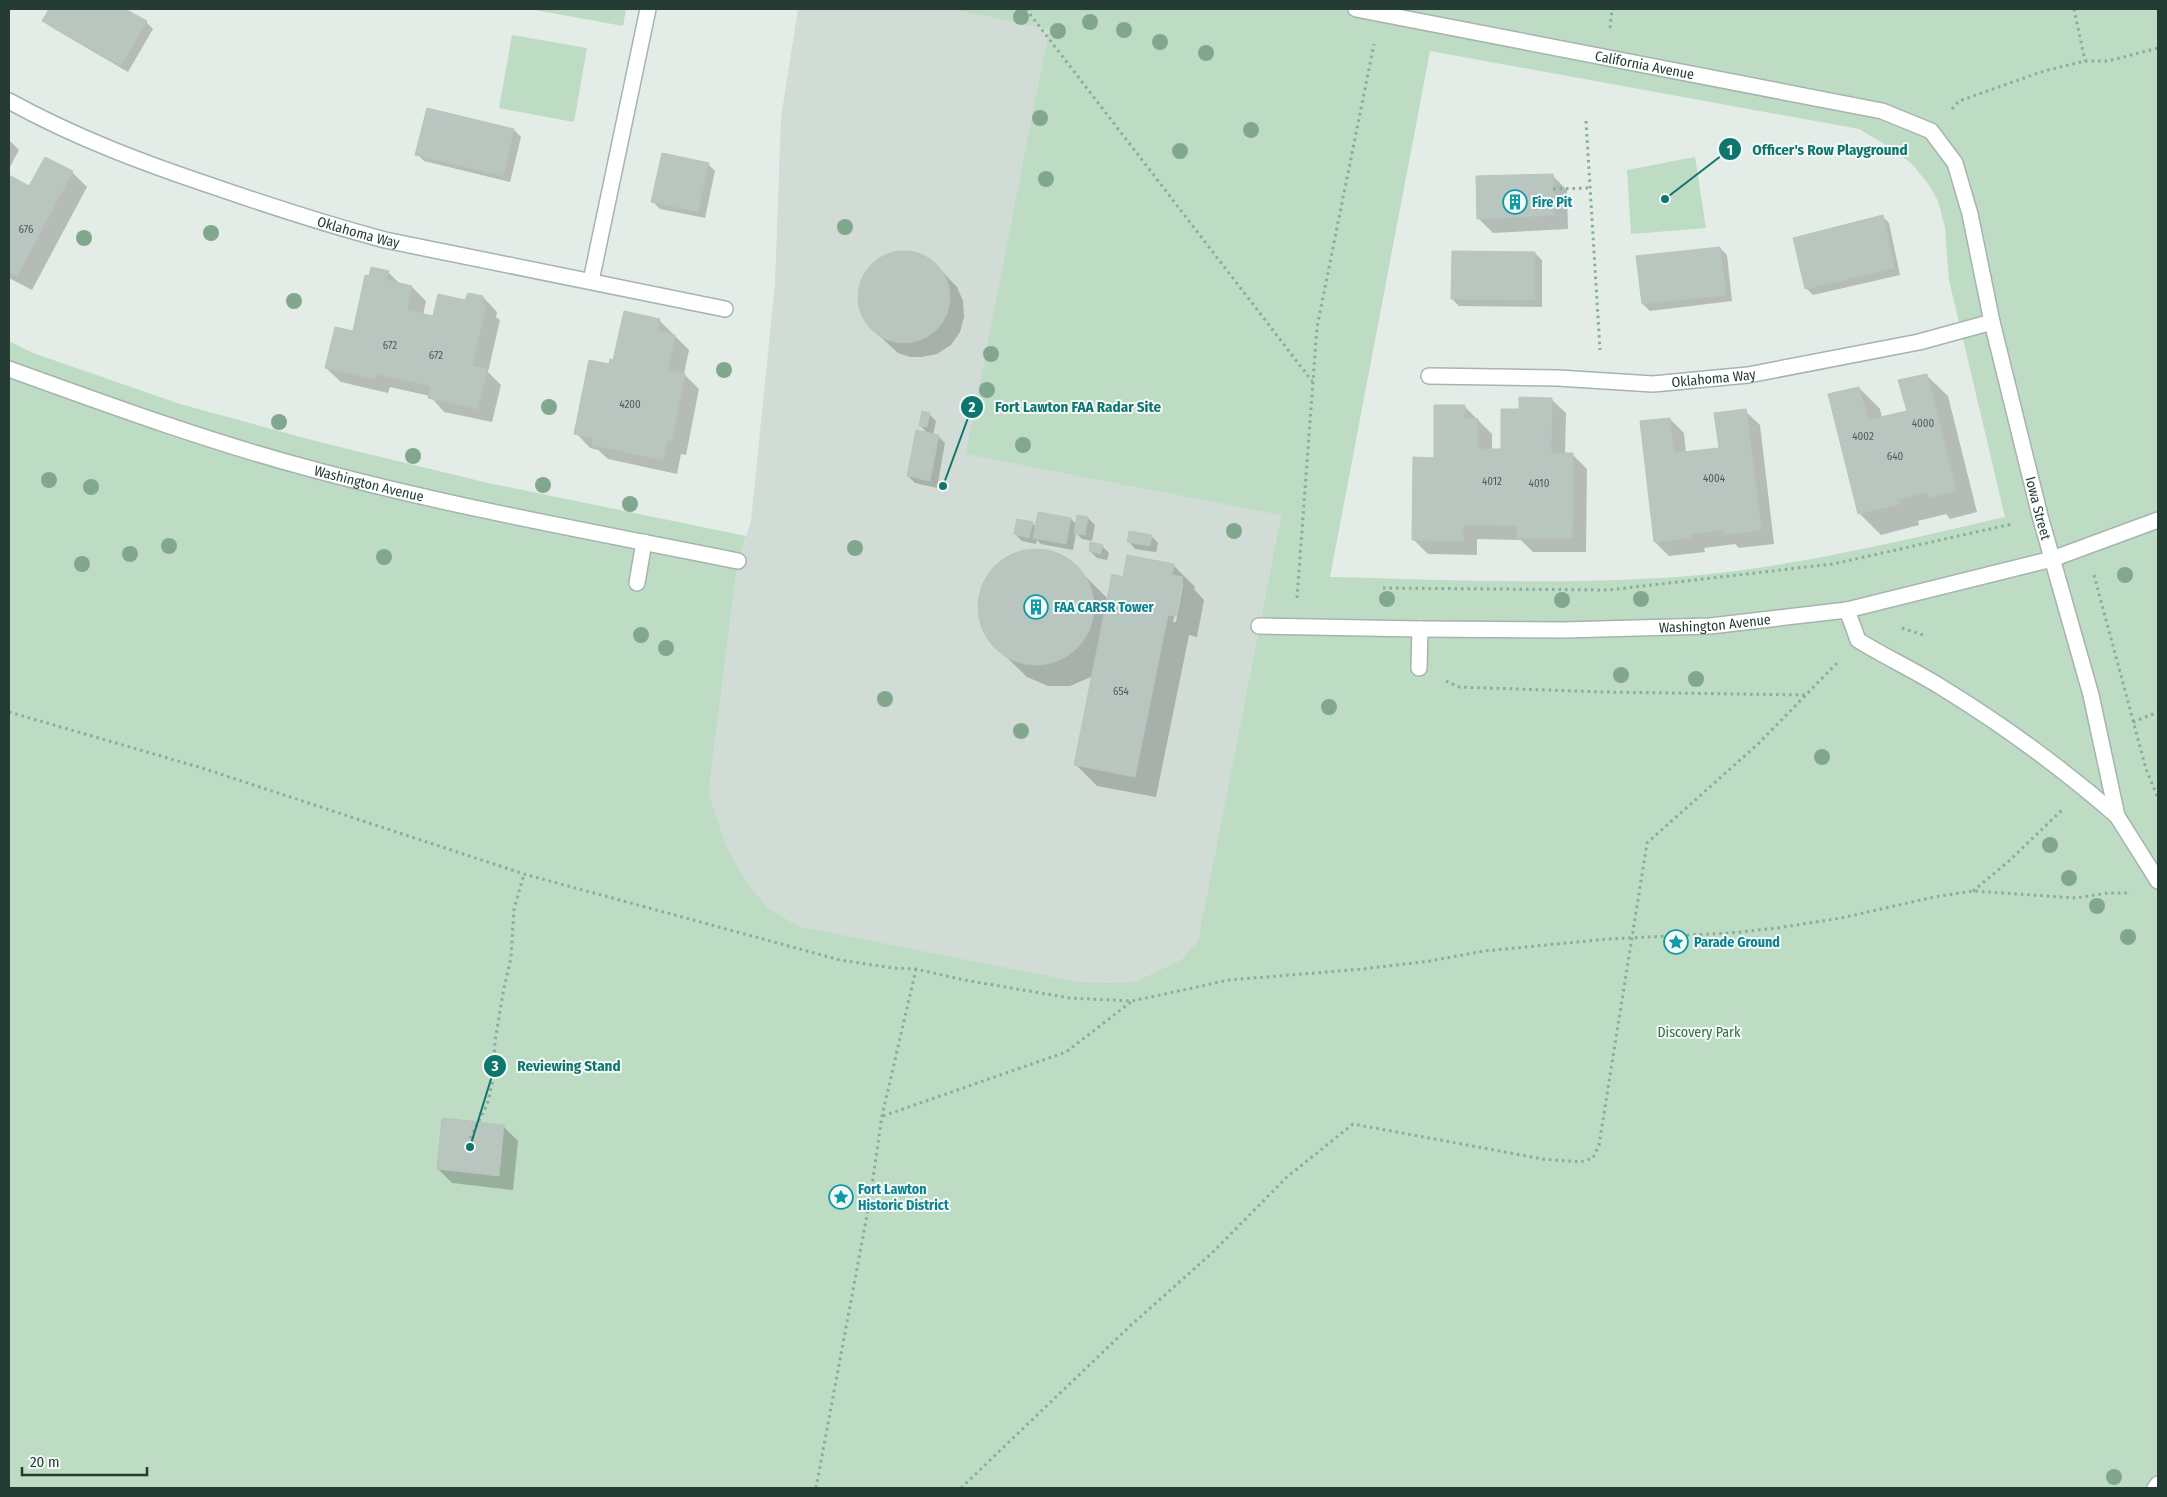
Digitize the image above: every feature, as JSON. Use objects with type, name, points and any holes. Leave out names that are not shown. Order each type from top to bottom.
[{"type":"street","points":[[592,281],[648,9]]},
{"type":"street","name":"California Avenue","points":[[1356,9],[1882,111],[1931,131]]},
{"type":"street","name":"Oklahoma Way","points":[[9,101],[41,119],[125,156],[344,229],[385,240],[725,309]]},
{"type":"street","name":"Iowa Street","points":[[1931,131],[1955,163],[1970,214],[1992,322],[2040,516],[2091,695],[2117,816],[2158,881]]},
{"type":"street","name":"Oklahoma Way","points":[[1429,376],[1558,378],[1653,384],[1748,375],[1893,348],[1953,334],[1992,322]]},
{"type":"street","name":"Washington Avenue","points":[[9,368],[157,422],[303,467],[441,501],[738,561]]},
{"type":"street","name":"Washington Avenue","points":[[1259,626],[1564,630],[1710,626],[1847,610],[2052,559],[2158,520]]},
{"type":"street","points":[[637,583],[644,542]]},
{"type":"street","points":[[1847,610],[1858,640],[1941,686],[2029,746],[2085,788],[2117,816]]},
{"type":"street","points":[[1419,668],[1420,629]]},
{"type":"street","points":[[2155,1488],[2158,1484]]},
{"type":"path","points":[[1026,9],[1312,382]]},
{"type":"path","points":[[2074,9],[2085,60]]},
{"type":"path","points":[[1294,626],[1317,327],[1380,14]]},
{"type":"path","points":[[1931,131],[1959,101],[2044,71],[2085,60],[2108,61],[2158,48]]},
{"type":"path","points":[[1586,121],[1602,381]]},
{"type":"path","points":[[1553,189],[1590,188]]},
{"type":"path","points":[[1383,588],[1609,590],[1833,564],[2004,527],[2040,516]]},
{"type":"path","points":[[2086,546],[2146,769],[2158,798]]},
{"type":"path","points":[[961,1488],[1130,1326],[1213,1252],[1287,1177],[1353,1124],[1543,1159],[1580,1162],[1593,1158],[1599,1145],[1631,938],[1648,843],[1758,744],[1808,695],[1858,640]]},
{"type":"path","points":[[1419,668],[1459,687],[1604,692],[1808,695]]},
{"type":"path","points":[[9,712],[202,768],[524,874],[840,960],[893,968],[916,969],[964,980],[1070,998],[1132,1001],[1229,980],[1363,969],[1430,961],[1484,951],[1776,928],[1841,918],[1934,897],[1973,891],[2076,898],[2108,893],[2133,893]]},
{"type":"path","points":[[2133,722],[2158,712]]},
{"type":"path","points":[[1973,891],[2009,861],[2085,788]]},
{"type":"path","points":[[470,1145],[471,1136],[487,1105],[494,1080],[495,1042],[502,993],[511,957],[514,909],[524,874]]},
{"type":"path","points":[[816,1488],[870,1199],[882,1116],[916,969]]},
{"type":"path","points":[[882,1116],[1066,1052],[1132,1001]]},
{"type":"shaded area","points":[[798,9],[951,9],[1049,30],[1009,241],[984,457],[1281,514],[1198,940],[1182,959],[1137,981],[1118,983],[1080,982],[798,926],[767,907],[746,881],[728,850],[710,797],[710,781],[738,561],[751,521],[775,284],[781,118]]},
{"type":"green space","points":[[530,9],[626,9],[623,26]]},
{"type":"green space","name":"Discovery Park","points":[[951,9],[2158,9],[2158,1488],[9,1488],[9,341],[33,353],[180,404],[323,443],[488,483],[746,536],[738,561],[734,589],[710,780],[710,797],[728,850],[746,881],[767,907],[798,926],[1080,982],[1118,983],[1137,981],[1182,959],[1198,940],[1281,515],[966,454],[1049,30]],"holes":[[[1430,51],[1859,129],[1911,163],[1929,185],[1938,201],[1945,227],[1949,280],[2005,517],[1816,558],[1739,571],[1700,575],[1561,581],[1469,581],[1330,577]]]},
{"type":"green space","points":[[512,35],[587,48],[574,122],[499,108]]},
{"type":"green space","points":[[1695,157],[1706,228],[1631,234],[1627,170]]},
{"type":"building","points":[[49,9],[125,9],[147,21],[121,66],[42,21]]},
{"type":"building","points":[[427,108],[514,129],[503,176],[415,155]]},
{"type":"building","points":[[662,153],[709,163],[698,212],[651,202]]},
{"type":"building","points":[[45,157],[73,171],[17,276],[9,272],[9,175],[29,186]]},
{"type":"building","name":"Fire Pit","points":[[1553,174],[1555,215],[1477,219],[1476,176]]},
{"type":"building","points":[[1883,215],[1894,268],[1805,289],[1793,238]]},
{"type":"building","points":[[1720,247],[1726,295],[1642,304],[1636,256]]},
{"type":"building","points":[[895,251],[913,251],[930,258],[943,271],[950,288],[950,306],[943,323],[930,336],[913,343],[895,343],[878,336],[865,323],[858,306],[858,288],[865,271],[878,258]]},
{"type":"building","points":[[1452,251],[1535,252],[1535,300],[1451,299]]},
{"type":"building","points":[[371,267],[389,271],[386,280],[412,286],[407,310],[433,316],[438,294],[465,300],[468,293],[483,296],[482,304],[486,305],[472,366],[487,369],[478,409],[428,398],[431,386],[376,374],[374,379],[325,368],[335,327],[353,331],[365,275],[369,276]]},
{"type":"building","points":[[624,311],[660,319],[657,331],[675,335],[668,370],[685,374],[672,441],[667,440],[663,460],[592,445],[593,438],[574,434],[589,360],[609,364],[610,359],[613,360]]},
{"type":"building","points":[[1927,374],[1956,491],[1928,498],[1927,492],[1897,500],[1899,504],[1858,514],[1828,394],[1859,387],[1868,420],[1907,411],[1898,380]]},
{"type":"building","points":[[1519,397],[1552,398],[1551,453],[1573,453],[1572,538],[1517,538],[1517,526],[1463,525],[1463,541],[1412,540],[1413,457],[1434,458],[1434,405],[1465,405],[1465,419],[1478,419],[1478,449],[1501,449],[1501,409],[1519,409]]},
{"type":"building","points":[[1746,409],[1761,530],[1724,535],[1723,530],[1691,534],[1691,538],[1654,542],[1640,421],[1670,418],[1674,453],[1719,448],[1714,413]]},
{"type":"building","points":[[922,411],[930,413],[927,427],[919,426]]},
{"type":"building","points":[[916,430],[939,435],[930,481],[907,476]]},
{"type":"building","points":[[1038,512],[1071,518],[1066,544],[1033,538]]},
{"type":"building","points":[[1077,515],[1088,517],[1085,535],[1074,533]]},
{"type":"building","points":[[1017,519],[1033,522],[1029,538],[1014,534]]},
{"type":"building","points":[[1129,531],[1152,535],[1150,546],[1127,542]]},
{"type":"building","points":[[1090,542],[1103,545],[1100,554],[1089,551]]},
{"type":"building","name":"FAA CARSR Tower","points":[[1036,549],[1058,553],[1077,566],[1090,585],[1094,607],[1090,629],[1077,648],[1058,661],[1036,665],[1014,661],[995,648],[982,629],[978,607],[982,585],[995,566],[1014,553]]},
{"type":"building","points":[[1127,555],[1174,564],[1172,575],[1183,577],[1176,616],[1168,615],[1135,777],[1074,765],[1112,574],[1123,577]]},
{"type":"building","points":[[442,1118],[504,1125],[499,1176],[437,1169]]},
{"type":"place","name":"Officer's Row Playground","points":[[1665,199]]},
{"type":"place","name":"Fire Pit","points":[[1515,202]]},
{"type":"place","name":"Fort Lawton FAA Radar Site","points":[[943,486]]},
{"type":"place","name":"FAA CARSR Tower","points":[[1036,607]]},
{"type":"place","name":"Parade Ground","points":[[1676,942]]},
{"type":"place","name":"Reviewing Stand","points":[[470,1147]]},
{"type":"place","name":"Fort Lawton Historic District","points":[[841,1197]]}]
